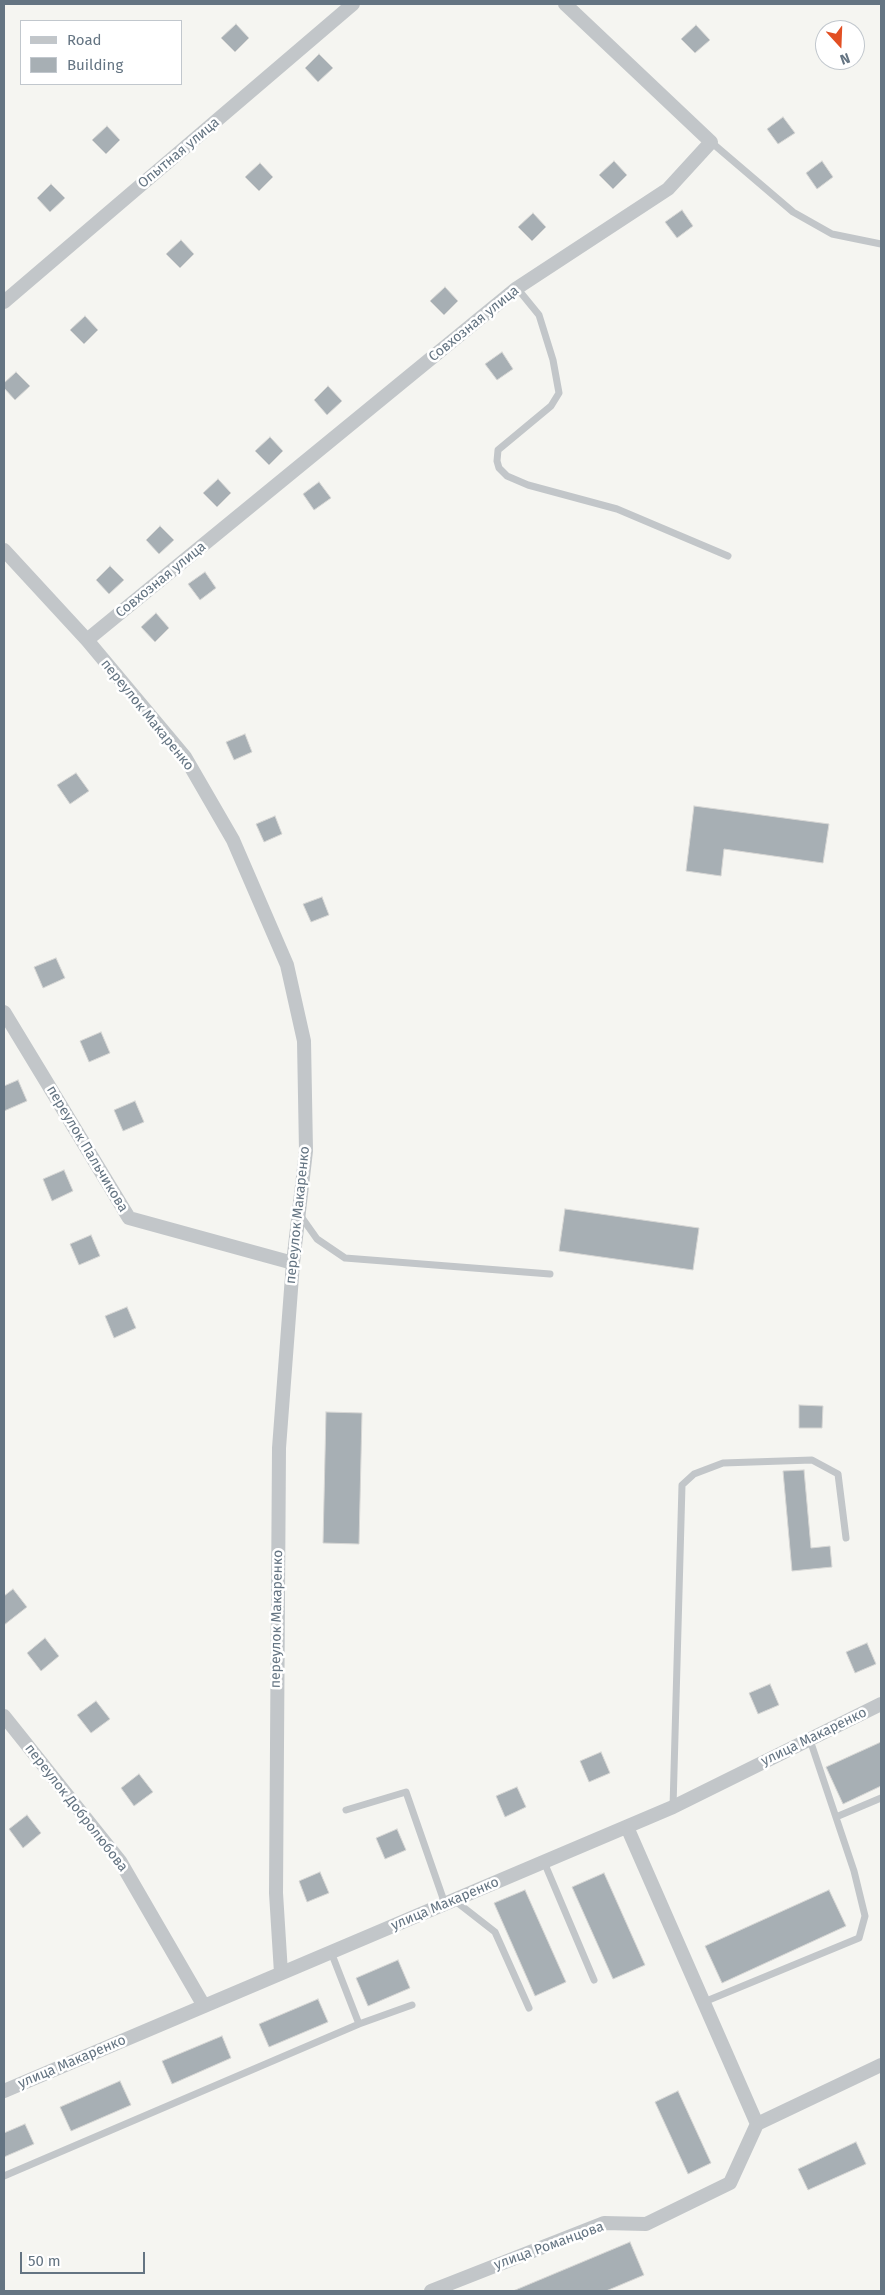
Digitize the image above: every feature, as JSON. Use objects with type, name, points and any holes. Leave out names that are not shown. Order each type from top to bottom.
[{"type":"street","name":"Опытная улица","points":[[4,302],[353,4]]},
{"type":"street","points":[[565,4],[711,142]]},
{"type":"street","name":"Совхозная улица","points":[[87,640],[517,288],[668,188],[711,142]]},
{"type":"street","name":"переулок Макаренко","points":[[4,550],[87,640],[185,757],[233,840],[287,965],[304,1041],[306,1151],[292,1263],[279,1448],[276,1892],[281,1973]]},
{"type":"street","name":"переулок Пальчикова","points":[[4,1012],[129,1218],[292,1263]]},
{"type":"street","name":"улица Макаренко","points":[[4,2091],[674,1807],[881,1704]]},
{"type":"street","name":"переулок Добролюбова","points":[[4,1716],[120,1861],[204,2006]]},
{"type":"street","points":[[627,1827],[757,2124],[881,2065]]},
{"type":"street","name":"улица Романцова","points":[[431,2291],[604,2223],[646,2224],[730,2183],[757,2124]]},
{"type":"lane","points":[[711,142],[792,212],[832,234],[881,244]]},
{"type":"lane","points":[[517,288],[539,315],[553,360],[559,393],[551,406],[498,450],[497,461],[499,468],[507,476],[528,485],[617,508],[728,556]]},
{"type":"lane","points":[[299,1213],[317,1240],[345,1258],[550,1274]]},
{"type":"lane","points":[[674,1807],[682,1485],[694,1474],[723,1464],[812,1460],[838,1474],[846,1538]]},
{"type":"lane","points":[[704,2002],[859,1938],[865,1916],[854,1872],[810,1740]]},
{"type":"lane","points":[[346,1810],[406,1792],[449,1902],[495,1932],[529,2008]]},
{"type":"lane","points":[[836,1817],[881,1798]]},
{"type":"lane","points":[[544,1862],[594,1980]]},
{"type":"lane","points":[[331,1952],[359,2024]]},
{"type":"lane","points":[[4,2176],[359,2024],[412,2005]]},
{"type":"building","points":[[236,24],[249,38],[235,52],[221,38]]},
{"type":"building","points":[[696,25],[710,40],[695,53],[681,39]]},
{"type":"building","points":[[319,54],[333,68],[318,82],[305,68]]},
{"type":"building","points":[[783,117],[795,133],[778,144],[767,129]]},
{"type":"building","points":[[107,126],[120,140],[106,154],[92,140]]},
{"type":"building","points":[[614,161],[627,175],[613,189],[599,175]]},
{"type":"building","points":[[822,161],[833,177],[817,189],[806,173]]},
{"type":"building","points":[[260,163],[273,177],[259,191],[245,177]]},
{"type":"building","points":[[51,184],[65,198],[50,212],[37,198]]},
{"type":"building","points":[[682,210],[693,226],[677,238],[665,222]]},
{"type":"building","points":[[533,213],[546,227],[532,241],[518,227]]},
{"type":"building","points":[[181,240],[194,254],[180,268],[166,254]]},
{"type":"building","points":[[445,287],[458,301],[444,315],[430,301]]},
{"type":"building","points":[[85,316],[98,330],[84,344],[70,330]]},
{"type":"building","points":[[502,352],[513,369],[497,380],[485,364]]},
{"type":"building","points":[[16,372],[30,386],[15,400],[4,388],[4,383]]},
{"type":"building","points":[[328,386],[342,401],[327,415],[314,400]]},
{"type":"building","points":[[270,437],[283,451],[269,465],[255,451]]},
{"type":"building","points":[[218,479],[231,493],[217,507],[203,493]]},
{"type":"building","points":[[319,482],[331,498],[314,510],[303,494]]},
{"type":"building","points":[[160,526],[174,540],[159,554],[146,540]]},
{"type":"building","points":[[110,566],[124,580],[109,594],[96,580]]},
{"type":"building","points":[[205,572],[216,588],[200,600],[188,584]]},
{"type":"building","points":[[156,613],[169,628],[155,642],[141,627]]},
{"type":"building","points":[[245,734],[252,752],[234,760],[226,742]]},
{"type":"building","points":[[76,773],[89,791],[70,804],[57,785]]},
{"type":"building","points":[[694,806],[829,824],[823,863],[724,849],[721,876],[686,871]]},
{"type":"building","points":[[275,816],[282,834],[264,842],[256,824]]},
{"type":"building","points":[[322,897],[329,915],[311,922],[303,904]]},
{"type":"building","points":[[56,958],[65,978],[43,988],[34,967]]},
{"type":"building","points":[[101,1032],[110,1053],[89,1062],[80,1041]]},
{"type":"building","points":[[18,1080],[27,1101],[4,1111],[4,1086]]},
{"type":"building","points":[[135,1101],[144,1122],[123,1131],[114,1110]]},
{"type":"building","points":[[64,1170],[73,1191],[52,1201],[43,1179]]},
{"type":"building","points":[[565,1209],[699,1228],[693,1270],[559,1251]]},
{"type":"building","points":[[91,1235],[100,1256],[79,1265],[70,1244]]},
{"type":"building","points":[[127,1307],[136,1328],[114,1338],[105,1316]]},
{"type":"building","points":[[799,1405],[823,1406],[822,1428],[799,1428]]},
{"type":"building","points":[[326,1412],[362,1413],[359,1544],[323,1543]]},
{"type":"building","points":[[804,1470],[811,1548],[830,1546],[832,1567],[792,1571],[783,1471]]},
{"type":"building","points":[[13,1589],[27,1607],[4,1625],[4,1596]]},
{"type":"building","points":[[45,1638],[59,1656],[41,1671],[27,1653]]},
{"type":"building","points":[[867,1643],[876,1664],[855,1673],[846,1652]]},
{"type":"building","points":[[770,1684],[779,1705],[758,1714],[749,1693]]},
{"type":"building","points":[[96,1701],[110,1719],[91,1733],[77,1715]]},
{"type":"building","points":[[881,1742],[881,1786],[843,1804],[826,1767]]},
{"type":"building","points":[[601,1752],[610,1773],[589,1782],[580,1761]]},
{"type":"building","points":[[139,1774],[153,1792],[134,1806],[121,1788]]},
{"type":"building","points":[[517,1787],[526,1807],[505,1817],[496,1796]]},
{"type":"building","points":[[27,1815],[41,1833],[23,1848],[9,1829]]},
{"type":"building","points":[[397,1829],[406,1850],[385,1859],[376,1838]]},
{"type":"building","points":[[320,1872],[329,1893],[307,1902],[299,1881]]},
{"type":"building","points":[[604,1873],[645,1965],[613,1979],[572,1887]]},
{"type":"building","points":[[525,1890],[566,1982],[535,1996],[494,1903]]},
{"type":"building","points":[[829,1890],[846,1926],[722,1983],[705,1946]]},
{"type":"building","points":[[398,1960],[410,1988],[368,2006],[356,1978]]},
{"type":"building","points":[[318,1999],[328,2022],[269,2047],[259,2024]]},
{"type":"building","points":[[222,2036],[231,2058],[172,2084],[162,2061]]},
{"type":"building","points":[[120,2081],[131,2105],[71,2131],[60,2107]]},
{"type":"building","points":[[678,2091],[711,2163],[688,2174],[655,2102]]},
{"type":"building","points":[[25,2124],[34,2144],[4,2157],[4,2133]]},
{"type":"building","points":[[856,2142],[866,2164],[808,2190],[798,2169]]},
{"type":"building","points":[[630,2242],[644,2275],[606,2291],[513,2291]]}]
